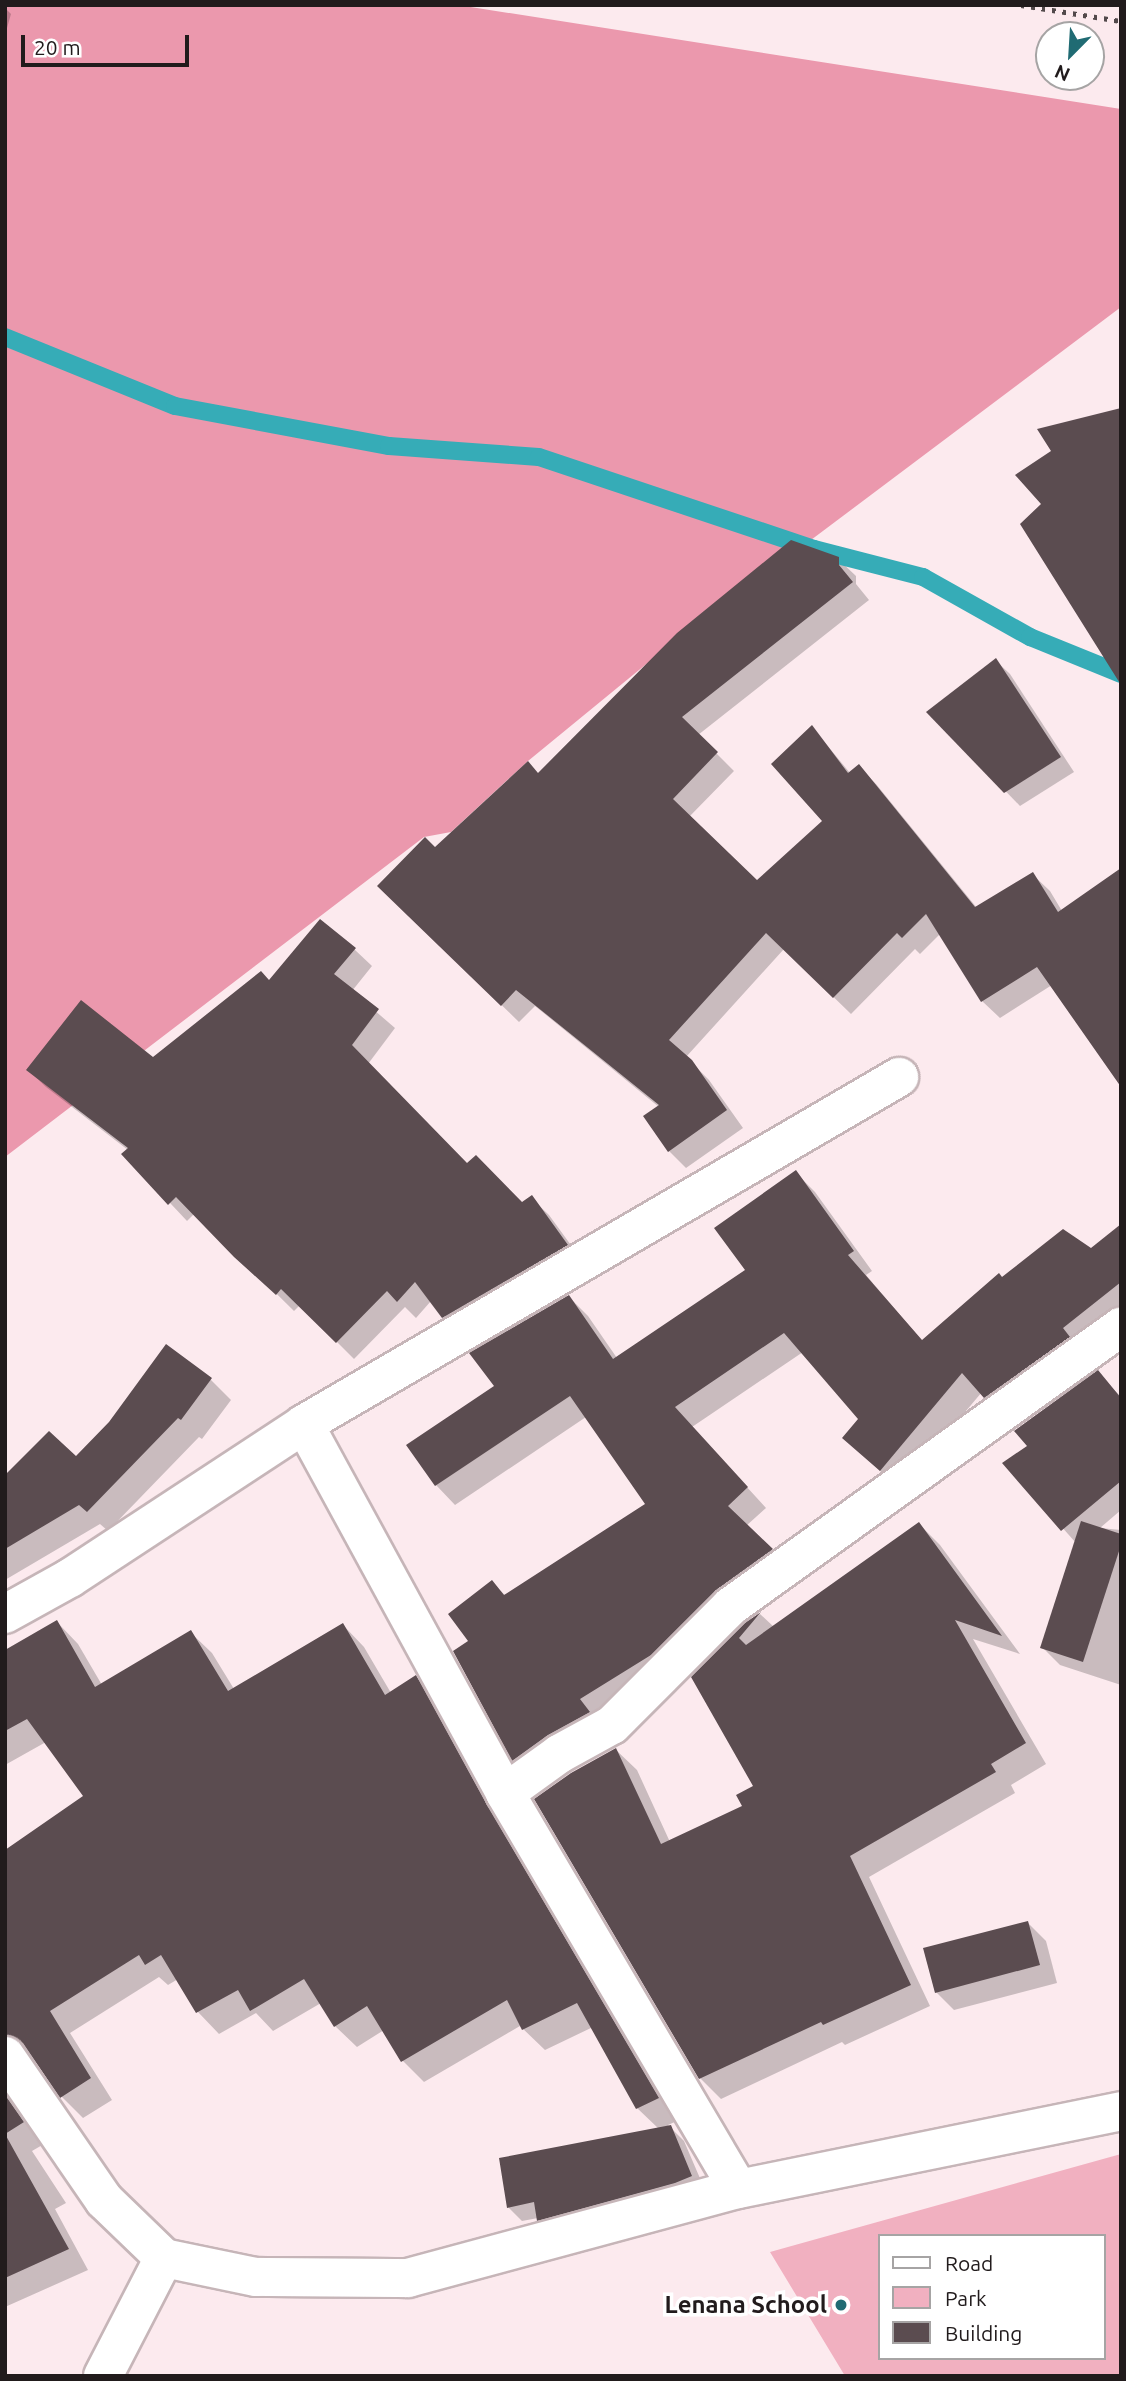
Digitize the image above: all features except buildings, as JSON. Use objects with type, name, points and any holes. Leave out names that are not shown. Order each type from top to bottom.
[{"type":"street","points":[[5,1614],[70,1578],[304,1424],[899,1077]]},
{"type":"street","points":[[505,1793],[559,1754],[612,1725],[731,1606],[1121,1327]]},
{"type":"street","points":[[304,1424],[505,1793],[738,2189]]},
{"type":"street","points":[[5,2056],[104,2200],[164,2258],[256,2277],[408,2278],[738,2189],[1121,2111]]},
{"type":"street","points":[[103,2376],[164,2258]]},
{"type":"green space","name":"Lenana School","points":[[1121,2154],[1121,2376],[845,2376],[770,2252]]},
{"type":"shaded area","points":[[5,5],[458,5],[1121,109],[1121,307],[650,661],[528,761],[451,832],[424,837],[5,1157]]},
{"type":"waterway","points":[[5,337],[175,406],[389,446],[539,457],[814,549],[923,577],[1030,637],[1121,674]]},
{"type":"railway","points":[[1021,5],[1121,21]]},
{"type":"place","name":"Lenana School","points":[[841,2305]]}]
